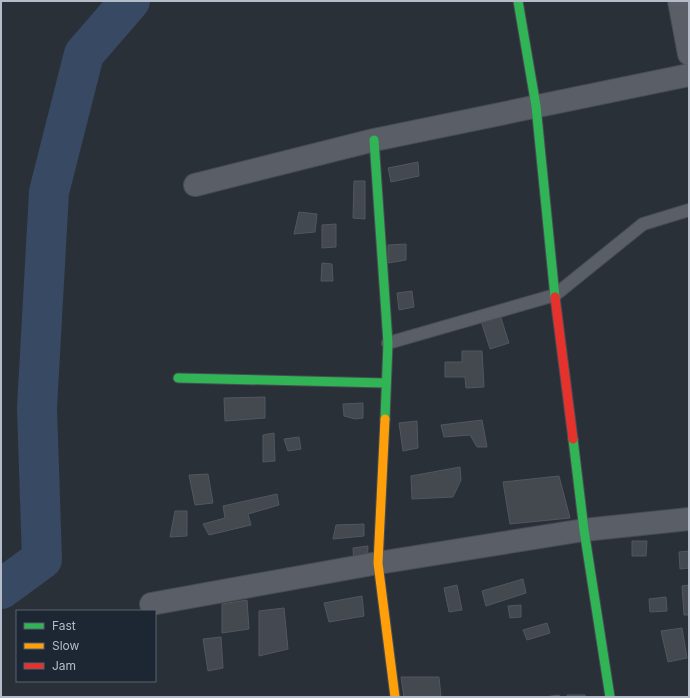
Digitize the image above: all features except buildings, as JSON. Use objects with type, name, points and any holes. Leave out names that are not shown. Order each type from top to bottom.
[{"type":"street","points":[[518,1],[536,106],[555,295],[584,530],[610,697]]},
{"type":"street","points":[[679,1],[689,54]]},
{"type":"street","points":[[195,185],[374,140],[689,74]]},
{"type":"street","points":[[374,140],[388,343],[378,564],[395,697]]},
{"type":"street","points":[[178,378],[386,383]]},
{"type":"street","points":[[151,604],[584,530],[689,519]]},
{"type":"lane","points":[[388,343],[555,295],[643,224],[689,210]]},
{"type":"waterway","points":[[1,589],[42,559],[37,408],[49,192],[84,54],[130,1]]},
{"type":"traffic: fast","points":[[518,1],[536,106],[555,297]]},
{"type":"traffic: fast","points":[[374,140],[388,343],[385,419]]},
{"type":"traffic: fast","points":[[178,378],[386,383]]},
{"type":"traffic: fast","points":[[573,439],[584,530],[610,697]]},
{"type":"traffic: slow","points":[[385,419],[378,563],[395,697]]},
{"type":"traffic: jam","points":[[555,297],[573,439]]}]
